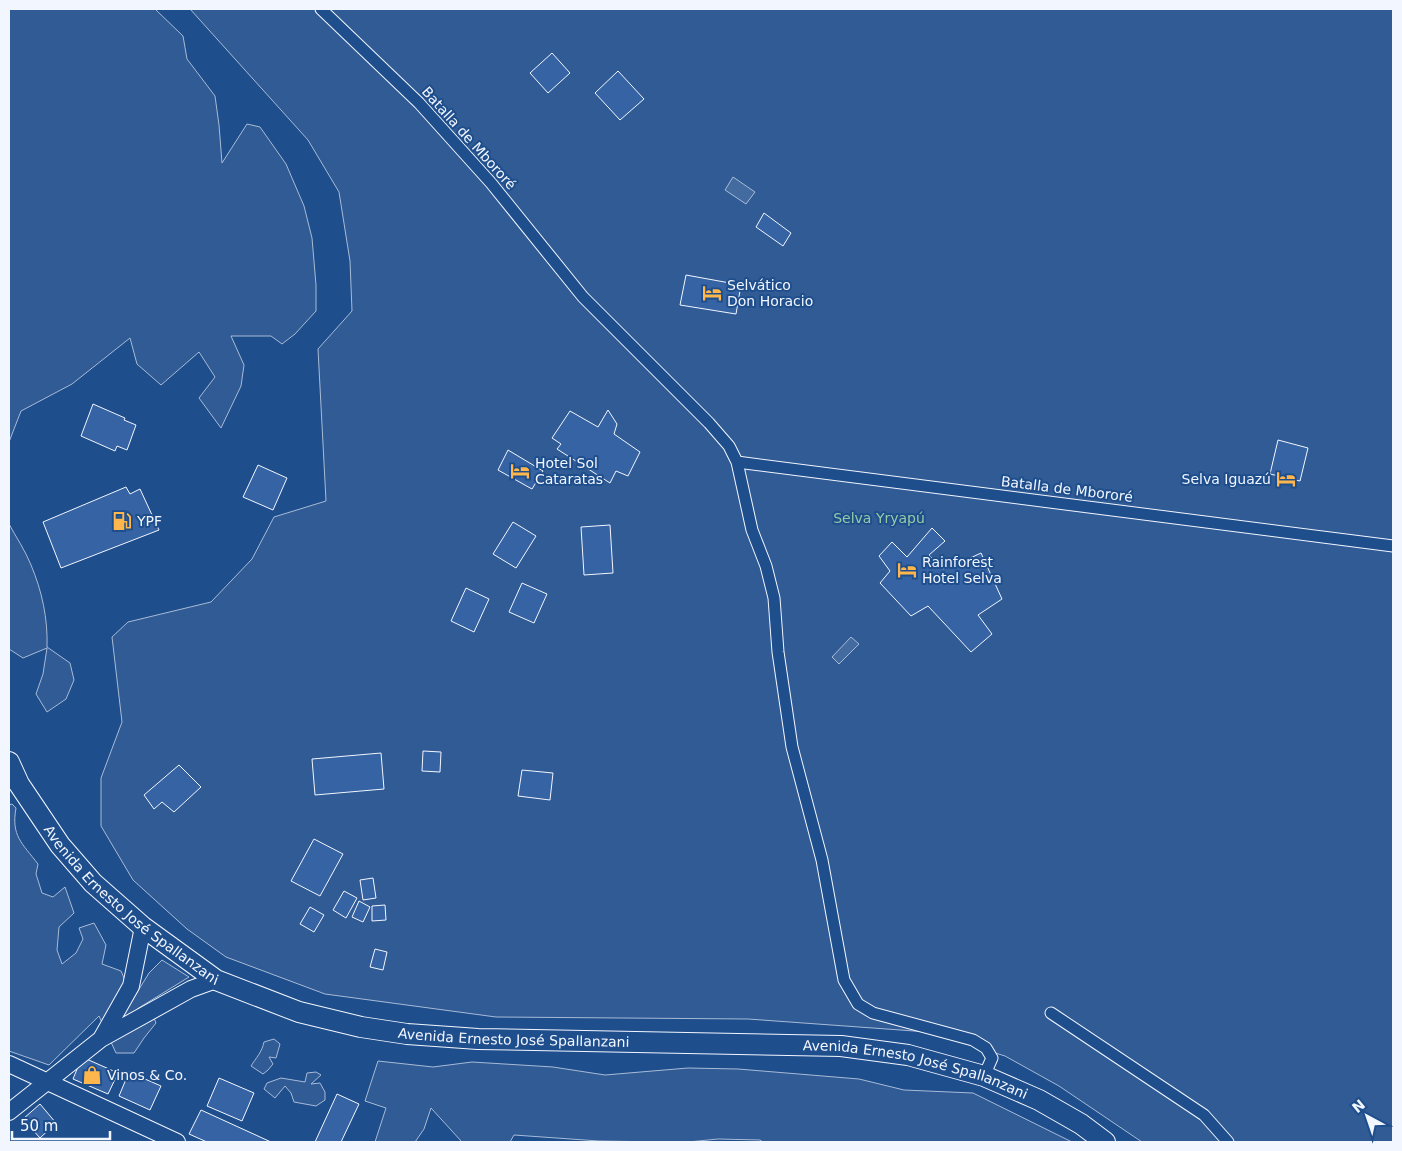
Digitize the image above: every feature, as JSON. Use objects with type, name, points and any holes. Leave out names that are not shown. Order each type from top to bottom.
[{"type":"highway","name":"Avenida Ernesto José Spallanzani","points":[[9,762],[19,784],[60,845],[92,883],[143,927],[216,980],[299,1012],[361,1027],[407,1034],[478,1039],[842,1046],[908,1054],[984,1076],[1039,1100],[1081,1124],[1105,1142]]},
{"type":"main road","points":[[101,1039],[130,986],[143,927]]},
{"type":"main road","points":[[9,1112],[101,1039],[191,989],[216,980]]},
{"type":"main road","points":[[9,1064],[177,1142]]},
{"type":"street","name":"Batalla de Mbororé","points":[[321,9],[419,104],[491,183],[583,297],[709,422],[728,446],[736,462],[752,530],[766,566],[774,598],[778,652],[792,747],[822,860],[844,980],[858,1004],[873,1013],[973,1040],[986,1048],[992,1058],[984,1076]]},
{"type":"street","name":"Batalla de Mbororé","points":[[736,462],[1393,546]]},
{"type":"street","points":[[1051,1012],[1204,1115],[1228,1142]]},
{"type":"green space","points":[[9,9],[155,9],[183,36],[187,59],[215,96],[222,163],[247,124],[260,127],[286,164],[304,206],[312,238],[316,311],[295,334],[282,344],[271,336],[231,336],[244,365],[241,386],[221,428],[199,398],[215,377],[199,352],[161,385],[137,364],[130,338],[72,384],[21,411],[9,442]]},
{"type":"green space","name":"Selva Yryapú","points":[[190,9],[1393,9],[1393,1142],[1142,1142],[1059,1086],[1005,1056],[928,1032],[748,1019],[496,1017],[325,994],[226,957],[187,929],[133,880],[101,826],[101,778],[122,722],[112,637],[128,622],[211,602],[252,559],[274,517],[326,501],[318,349],[352,311],[350,261],[339,192],[308,140]]},
{"type":"green space","points":[[9,524],[29,559],[35,575],[44,605],[47,647],[70,663],[74,680],[66,699],[47,712],[36,694],[43,674],[47,648],[23,658],[9,649]]},
{"type":"green space","points":[[12,804],[16,808],[15,826],[19,839],[38,864],[36,874],[42,893],[53,897],[65,887],[74,913],[59,927],[57,950],[62,964],[76,953],[83,939],[79,928],[94,923],[106,945],[102,964],[121,971],[133,999],[149,973],[162,960],[189,977],[137,1009],[139,1015],[150,1008],[156,1023],[134,1053],[116,1053],[99,1016],[49,1065],[9,1051],[9,805]]},
{"type":"green space","points":[[274,1039],[280,1044],[276,1058],[269,1057],[273,1064],[263,1074],[251,1066],[264,1042]]},
{"type":"green space","points":[[378,1061],[433,1067],[472,1062],[553,1067],[605,1075],[688,1068],[738,1069],[859,1079],[904,1090],[973,1093],[1072,1142],[763,1142],[760,1140],[718,1139],[664,1142],[599,1141],[514,1135],[510,1142],[462,1142],[431,1108],[424,1129],[415,1142],[375,1142],[386,1108],[365,1101]]},
{"type":"green space","points":[[316,1072],[321,1075],[311,1084],[320,1083],[325,1092],[325,1100],[316,1106],[294,1102],[291,1093],[285,1086],[275,1098],[264,1089],[267,1083],[281,1078],[305,1082],[307,1073]]},
{"type":"shaded area","points":[[733,177],[755,192],[746,204],[725,190]]},
{"type":"shaded area","points":[[851,637],[859,644],[839,664],[832,657]]},
{"type":"building","points":[[552,53],[570,73],[548,93],[530,73]]},
{"type":"building","points":[[618,71],[644,99],[620,120],[595,93]]},
{"type":"building","points":[[764,213],[791,233],[783,246],[756,227]]},
{"type":"building","points":[[686,275],[741,285],[736,314],[680,305]]},
{"type":"building","points":[[93,404],[136,425],[127,450],[117,446],[115,451],[81,436]]},
{"type":"building","points":[[608,410],[617,424],[614,434],[640,452],[628,476],[616,471],[610,483],[557,449],[561,444],[552,438],[570,411],[598,427]]},
{"type":"building","points":[[1278,440],[1308,448],[1300,481],[1270,474]]},
{"type":"building","points":[[508,450],[543,471],[532,489],[498,470]]},
{"type":"building","points":[[258,465],[287,478],[273,510],[243,497]]},
{"type":"building","points":[[126,487],[130,494],[140,489],[159,530],[61,568],[43,522]]},
{"type":"building","points":[[513,522],[536,536],[516,568],[493,554]]},
{"type":"building","points":[[610,525],[613,573],[584,575],[581,527]]},
{"type":"building","points":[[932,528],[945,541],[929,555],[943,569],[950,564],[951,567],[981,553],[1002,599],[978,615],[992,634],[971,652],[928,606],[911,616],[880,583],[890,571],[879,556],[892,542],[907,557]]},
{"type":"building","points":[[522,583],[547,594],[534,623],[509,612]]},
{"type":"building","points":[[466,588],[489,599],[474,632],[451,621]]},
{"type":"building","points":[[423,751],[441,752],[440,772],[422,771]]},
{"type":"building","points":[[381,753],[384,789],[315,795],[312,759]]},
{"type":"building","points":[[179,765],[201,787],[174,812],[162,802],[154,809],[144,795]]},
{"type":"building","points":[[522,770],[553,773],[550,800],[518,796]]},
{"type":"building","points":[[314,839],[343,854],[320,896],[291,881]]},
{"type":"building","points":[[373,878],[376,898],[363,900],[360,880]]},
{"type":"building","points":[[344,891],[357,898],[346,918],[333,910]]},
{"type":"building","points":[[359,901],[370,907],[363,922],[352,917]]},
{"type":"building","points":[[385,905],[386,920],[372,921],[372,906]]},
{"type":"building","points":[[310,907],[324,915],[314,932],[300,924]]},
{"type":"building","points":[[375,949],[387,952],[383,970],[370,967]]},
{"type":"building","points":[[82,1057],[118,1073],[108,1094],[73,1079]]},
{"type":"building","points":[[129,1072],[161,1086],[150,1110],[119,1096]]},
{"type":"building","points":[[219,1078],[254,1093],[242,1121],[207,1106]]},
{"type":"building","points":[[337,1094],[359,1104],[341,1142],[315,1142]]},
{"type":"building","points":[[40,1104],[56,1123],[40,1138],[23,1119]]},
{"type":"building","points":[[201,1110],[271,1142],[207,1142],[189,1134]]},
{"type":"place","name":"Selvático Don Horacio","points":[[712,293]]},
{"type":"place","name":"Hotel Sol Cataratas","points":[[520,471]]},
{"type":"place","name":"Selva Iguazú","points":[[1286,479]]},
{"type":"place","name":"YPF","points":[[122,521]]},
{"type":"place","name":"Rainforest Hotel Selva","points":[[907,570]]},
{"type":"place","name":"Vinos & Co.","points":[[92,1075]]}]
